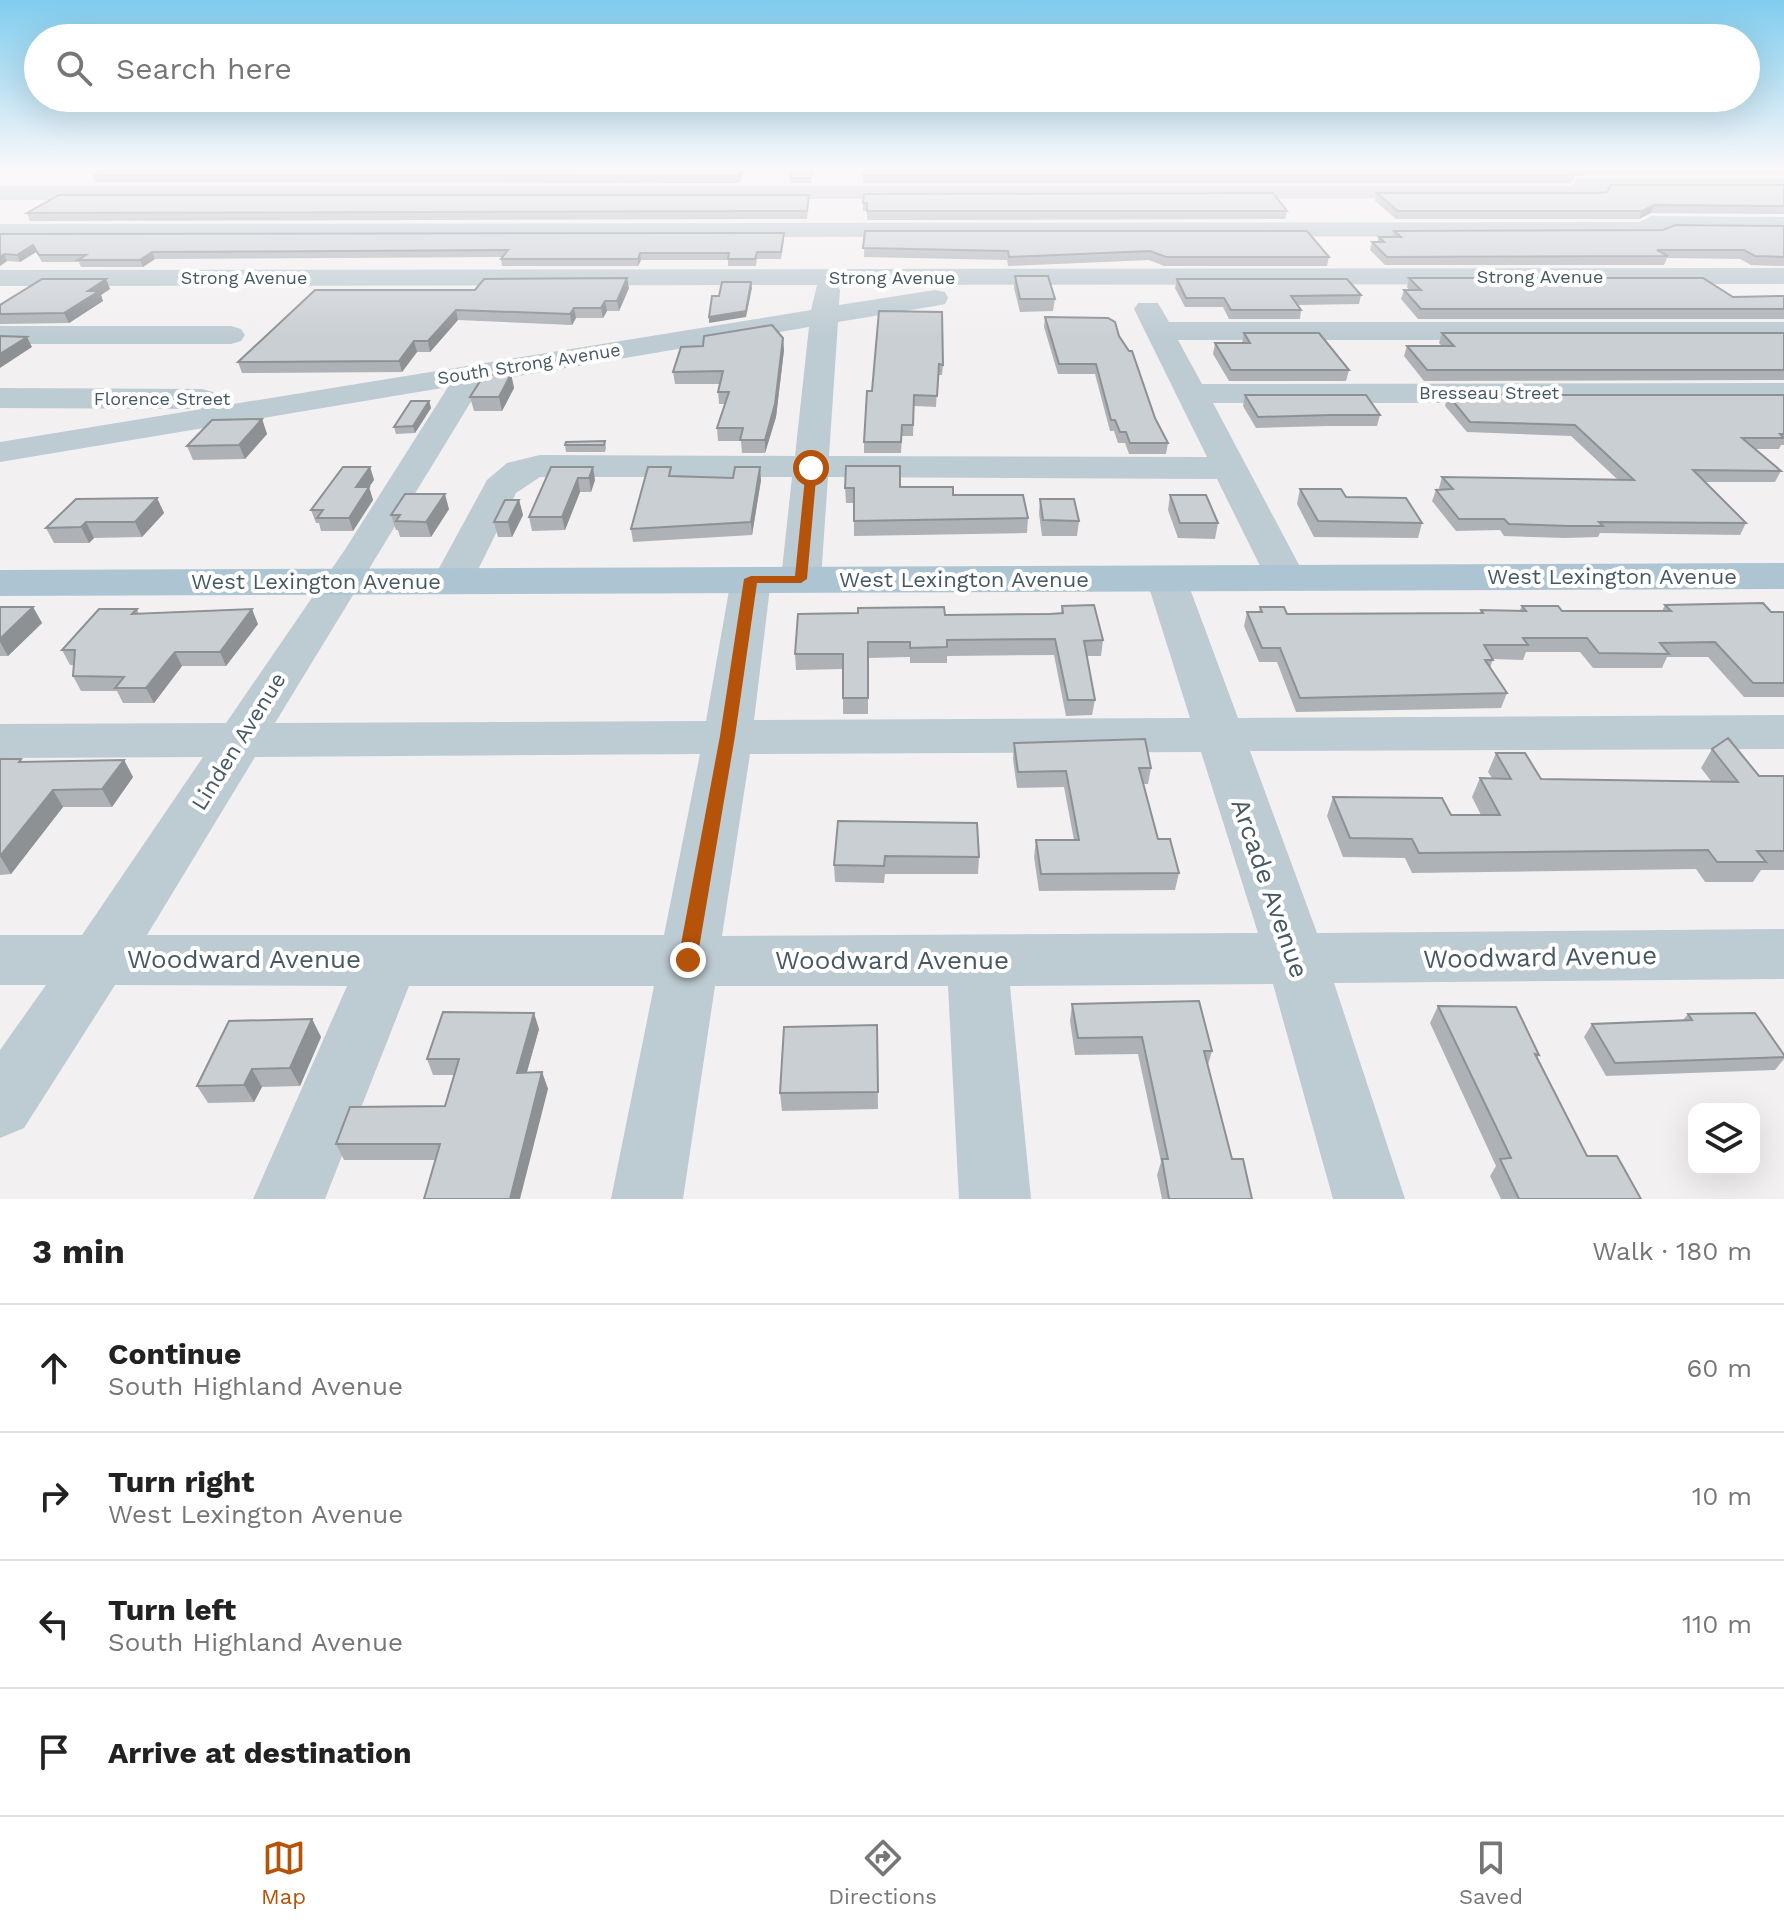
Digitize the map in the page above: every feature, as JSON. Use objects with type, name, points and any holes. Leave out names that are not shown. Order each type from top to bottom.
[{"type":"main road","name":"West Lexington Avenue","points":[[0,583],[1784,576]]},
{"type":"street","points":[[0,293],[13,278],[115,225]]},
{"type":"street","points":[[647,1199],[728,736],[811,468],[833,225]]},
{"type":"street","points":[[1319,225],[1369,277]]},
{"type":"street","points":[[0,231],[1324,230],[1723,225]]},
{"type":"street","points":[[1655,226],[1784,303]]},
{"type":"street","name":"Strong Avenue","points":[[13,278],[1784,276]]},
{"type":"street","name":"South Strong Avenue","points":[[0,452],[1058,277]]},
{"type":"street","points":[[1130,277],[1286,578]]},
{"type":"street","points":[[1159,331],[1784,331]]},
{"type":"street","points":[[0,335],[231,335]]},
{"type":"street","name":"Linden Avenue","points":[[0,1106],[99,958],[473,373]]},
{"type":"street","name":"Bresseau Street","points":[[1193,394],[1784,393]]},
{"type":"street","name":"Florence Street","points":[[0,398],[323,399]]},
{"type":"street","points":[[453,581],[500,488],[520,471],[565,466],[1230,468]]},
{"type":"street","name":"Arcade Avenue","points":[[1166,578],[1296,958],[1369,1199]]},
{"type":"street","points":[[0,741],[1784,732]]},
{"type":"street","name":"Woodward Avenue","points":[[0,960],[977,961],[1784,954]]},
{"type":"street","points":[[289,1199],[389,959]]},
{"type":"street","points":[[977,961],[995,1199]]},
{"type":"building","points":[[1675,225],[1784,226],[1784,257],[1755,256],[1744,250],[1657,250],[1668,256],[1387,257],[1372,242],[1384,242],[1379,237],[1401,237],[1394,231],[1663,230]]},
{"type":"building","points":[[865,231],[1307,231],[1329,257],[1166,257],[1150,251],[1009,257],[1008,251],[863,248]]},
{"type":"building","points":[[784,233],[781,252],[757,252],[755,259],[728,259],[729,253],[640,253],[638,259],[501,259],[508,250],[152,252],[140,260],[78,260],[86,255],[39,255],[33,245],[17,255],[4,254],[0,257],[0,234]]},
{"type":"building","points":[[1015,276],[1048,276],[1055,299],[1020,299]]},
{"type":"building","points":[[627,278],[617,301],[605,301],[601,308],[574,308],[570,314],[456,310],[428,341],[414,341],[399,361],[238,362],[315,290],[475,290],[484,279]]},
{"type":"building","points":[[1409,278],[1703,278],[1733,297],[1784,296],[1784,309],[1421,309],[1404,290],[1421,290]]},
{"type":"building","points":[[42,279],[106,279],[88,291],[99,291],[64,313],[0,314],[0,305]]},
{"type":"building","points":[[1177,279],[1347,279],[1361,295],[1291,296],[1301,310],[1231,310],[1224,298],[1186,298]]},
{"type":"building","points":[[722,282],[751,282],[746,311],[709,317],[712,296],[719,296]]},
{"type":"building","points":[[879,311],[942,312],[943,365],[939,364],[937,396],[914,395],[913,425],[902,425],[901,442],[864,442],[867,391],[872,391]]},
{"type":"building","points":[[1045,317],[1108,318],[1115,322],[1119,336],[1132,351],[1155,418],[1168,443],[1130,443],[1126,432],[1120,432],[1115,420],[1111,420],[1096,364],[1059,364]]},
{"type":"building","points":[[772,325],[783,338],[775,404],[765,440],[740,440],[743,428],[717,428],[729,392],[718,392],[723,371],[673,372],[681,347],[703,346],[704,336]]},
{"type":"building","points":[[1244,333],[1319,333],[1349,370],[1231,370],[1215,343],[1250,343]]},
{"type":"building","points":[[1442,333],[1784,333],[1784,370],[1427,370],[1407,346],[1454,346]]},
{"type":"building","points":[[0,336],[27,337],[0,354]]},
{"type":"building","points":[[511,374],[499,397],[470,397],[484,375]]},
{"type":"building","points":[[1245,395],[1366,395],[1380,415],[1258,417]]},
{"type":"building","points":[[1448,395],[1784,395],[1784,434],[1780,434],[1784,438],[1742,438],[1781,471],[1693,470],[1746,523],[1599,522],[1603,526],[1569,526],[1509,524],[1504,519],[1459,519],[1436,490],[1453,489],[1442,477],[1634,480],[1575,425],[1470,422]]},
{"type":"building","points":[[411,401],[429,401],[413,426],[394,427]]},
{"type":"building","points":[[262,419],[239,445],[187,446],[212,420]]},
{"type":"building","points":[[605,441],[604,445],[565,445],[566,442]]},
{"type":"building","points":[[846,466],[900,466],[900,487],[953,487],[953,495],[1023,495],[1028,518],[854,521],[854,488],[845,488]]},
{"type":"building","points":[[343,467],[370,467],[356,487],[369,487],[349,518],[317,518],[323,510],[311,510]]},
{"type":"building","points":[[551,467],[593,467],[589,478],[578,478],[562,517],[529,517]]},
{"type":"building","points":[[648,467],[671,467],[669,476],[733,478],[735,467],[760,467],[751,522],[631,529]]},
{"type":"building","points":[[1300,489],[1341,489],[1346,497],[1406,498],[1422,523],[1318,521]]},
{"type":"building","points":[[405,494],[445,494],[426,522],[396,521],[400,515],[391,515]]},
{"type":"building","points":[[1170,495],[1206,495],[1218,523],[1180,523]]},
{"type":"building","points":[[157,498],[135,522],[86,522],[81,527],[46,528],[76,499]]},
{"type":"building","points":[[1040,499],[1074,499],[1079,521],[1043,520]]},
{"type":"building","points":[[505,500],[519,500],[508,522],[494,522]]},
{"type":"building","points":[[1763,603],[1771,612],[1784,612],[1784,683],[1753,683],[1715,642],[1660,643],[1669,654],[1599,653],[1587,638],[1523,638],[1528,645],[1484,645],[1493,660],[1485,660],[1507,693],[1300,698],[1280,648],[1262,648],[1247,612],[1262,612],[1260,607],[1284,607],[1287,614],[1526,611],[1522,606],[1558,606],[1562,611],[1671,611],[1665,605]]},
{"type":"building","points":[[1094,605],[1103,640],[1084,641],[1095,700],[1068,700],[1055,639],[947,640],[947,647],[910,648],[910,642],[868,642],[868,698],[843,698],[843,654],[795,654],[798,614],[858,613],[858,608],[944,607],[945,615],[1050,614],[1063,613],[1062,606]]},
{"type":"building","points":[[0,607],[33,607],[0,639]]},
{"type":"building","points":[[99,609],[137,609],[132,614],[252,609],[220,652],[175,652],[146,688],[115,688],[124,677],[73,676],[75,650],[62,650]]},
{"type":"building","points":[[1728,738],[1759,776],[1784,776],[1784,851],[1757,851],[1766,862],[1717,862],[1708,850],[1419,853],[1412,839],[1350,838],[1333,797],[1442,798],[1451,815],[1500,815],[1480,778],[1511,779],[1496,753],[1525,753],[1541,779],[1738,782],[1712,749]]},
{"type":"building","points":[[1145,739],[1151,768],[1139,768],[1158,839],[1170,839],[1179,873],[1041,874],[1036,840],[1079,840],[1066,771],[1018,772],[1014,743]]},
{"type":"building","points":[[0,759],[21,759],[19,762],[124,760],[102,789],[53,790],[0,856]]},
{"type":"building","points":[[838,821],[977,823],[979,857],[885,856],[884,866],[834,865]]},
{"type":"building","points":[[1199,1001],[1212,1051],[1204,1051],[1232,1159],[1243,1159],[1252,1199],[1169,1199],[1162,1159],[1168,1159],[1142,1037],[1078,1038],[1072,1004]]},
{"type":"building","points":[[1438,1006],[1516,1007],[1539,1055],[1535,1054],[1587,1156],[1617,1156],[1641,1199],[1519,1199],[1500,1159],[1511,1158]]},
{"type":"building","points":[[443,1012],[534,1013],[517,1073],[542,1072],[510,1199],[424,1199],[440,1144],[336,1144],[350,1107],[445,1106],[459,1059],[427,1059]]},
{"type":"building","points":[[1755,1013],[1784,1057],[1615,1063],[1592,1024],[1692,1020],[1688,1014]]},
{"type":"building","points":[[312,1019],[290,1068],[252,1069],[244,1085],[197,1086],[229,1021]]},
{"type":"building","points":[[877,1025],[878,1092],[780,1093],[784,1027]]},
{"type":"route","points":[[688,960],[728,736],[751,579],[801,579],[811,468]]}]
